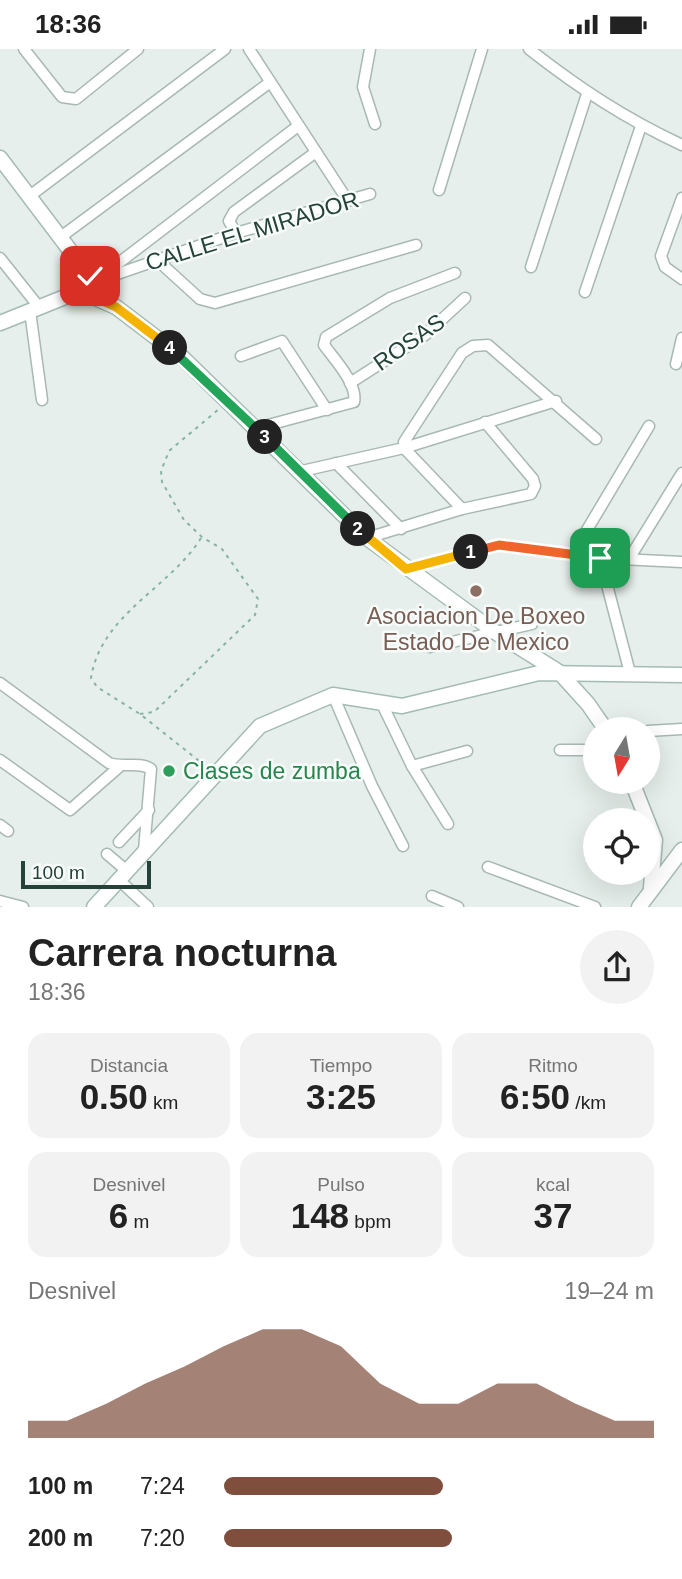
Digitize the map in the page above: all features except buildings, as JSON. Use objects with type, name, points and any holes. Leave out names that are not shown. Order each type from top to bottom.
[{"type":"street","points":[[24,49],[62,97],[69,100],[76,99],[138,49]]},
{"type":"street","points":[[31,195],[225,49]]},
{"type":"street","points":[[249,49],[348,201]]},
{"type":"street","points":[[370,49],[363,87],[375,124]]},
{"type":"street","points":[[439,190],[482,49]]},
{"type":"street","points":[[529,49],[587,94],[641,126],[682,145]]},
{"type":"street","points":[[62,236],[269,83]]},
{"type":"street","points":[[531,267],[587,94]]},
{"type":"street","points":[[0,323],[80,291],[94,282],[298,126]]},
{"type":"street","points":[[585,292],[641,126]]},
{"type":"street","points":[[236,233],[229,221],[231,215],[316,152]]},
{"type":"street","points":[[0,157],[94,282]]},
{"type":"street","name":"CALLE EL MIRADOR","points":[[94,282],[236,233],[370,194]]},
{"type":"street","points":[[682,198],[663,250],[662,262],[682,279]]},
{"type":"street","points":[[156,259],[200,299],[215,303],[415,245]]},
{"type":"street","points":[[0,258],[34,309],[42,400]]},
{"type":"street","points":[[257,429],[327,411],[354,401],[350,383],[324,345],[326,337],[390,298],[455,273]]},
{"type":"street","points":[[80,291],[116,307],[151,333],[302,471],[367,538],[495,632],[558,672],[597,717]]},
{"type":"street","name":"ROSAS","points":[[350,383],[425,335],[465,298]]},
{"type":"street","points":[[676,364],[682,338]]},
{"type":"street","points":[[241,356],[282,341],[327,411]]},
{"type":"street","points":[[404,448],[406,436],[462,353],[473,346],[488,345],[556,401],[596,439]]},
{"type":"street","points":[[302,471],[404,448],[556,401]]},
{"type":"street","points":[[367,538],[462,509],[531,494],[534,491],[533,479],[485,422]]},
{"type":"street","points":[[572,555],[649,426]]},
{"type":"street","points":[[404,448],[462,509]]},
{"type":"street","points":[[336,463],[401,529]]},
{"type":"street","points":[[629,559],[682,473]]},
{"type":"street","points":[[406,569],[499,545],[600,558],[682,562]]},
{"type":"street","points":[[600,558],[630,673]]},
{"type":"street","points":[[430,647],[532,624]]},
{"type":"street","points":[[94,907],[260,726],[334,695],[383,706],[414,705],[513,678],[558,672],[682,675]]},
{"type":"street","points":[[0,683],[99,757],[119,767],[143,765],[151,769],[144,850]]},
{"type":"street","points":[[334,695],[372,786],[403,846]]},
{"type":"street","points":[[383,706],[412,766],[448,824]]},
{"type":"street","points":[[660,730],[682,729]]},
{"type":"street","points":[[560,750],[583,750]]},
{"type":"street","points":[[412,766],[467,751]]},
{"type":"street","points":[[0,760],[70,810],[119,767]]},
{"type":"street","points":[[637,795],[655,840],[651,887]]},
{"type":"street","points":[[119,842],[149,810]]},
{"type":"street","points":[[639,907],[651,887],[678,864],[682,849]]},
{"type":"street","points":[[107,854],[148,907]]},
{"type":"street","points":[[488,867],[595,907]]},
{"type":"street","points":[[432,896],[458,907]]},
{"type":"street","points":[[0,901],[23,907]]},
{"type":"path","points":[[140,715],[154,712],[255,615],[258,599],[222,548],[202,537],[184,520],[162,482],[161,471],[169,451],[228,401]]},
{"type":"path","points":[[202,537],[190,556],[156,584],[100,644],[92,672],[93,682],[215,773]]},
{"type":"place","name":"Asociacion De Boxeo Estado De Mexico","points":[[476,591]]},
{"type":"place","name":"Clases de zumba","points":[[169,771]]},
{"type":"route","points":[[90,276],[94,282],[80,291],[116,307],[183,358],[302,471],[367,538],[406,569],[499,545],[600,558]]}]
